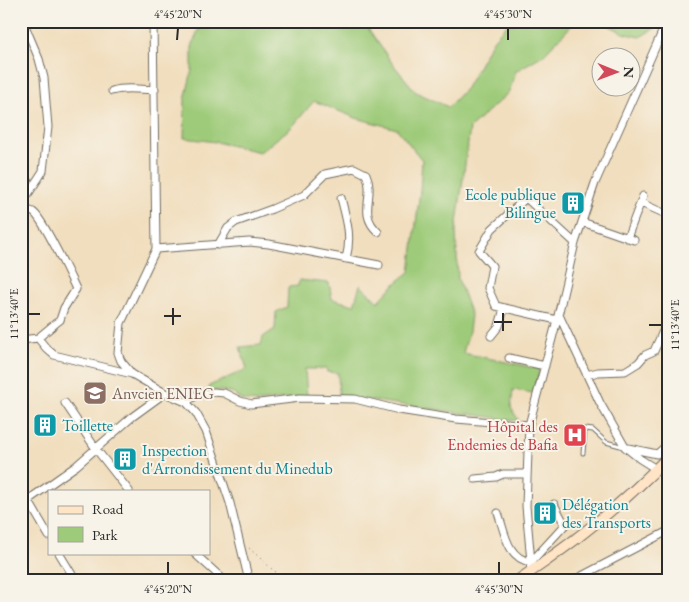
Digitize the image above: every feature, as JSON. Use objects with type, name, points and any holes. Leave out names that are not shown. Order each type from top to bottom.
[{"type":"main road","points":[[517,581],[530,567],[593,525],[668,457]]},
{"type":"street","points":[[21,205],[42,171],[47,150],[48,127],[44,78],[39,59],[23,21]]},
{"type":"street","points":[[132,374],[118,353],[121,323],[156,249],[153,21]]},
{"type":"street","points":[[530,567],[526,506],[529,425],[558,317],[575,243],[595,183],[667,21]]},
{"type":"street","points":[[112,90],[130,87],[155,89]]},
{"type":"street","points":[[218,245],[228,228],[236,222],[272,210],[304,195],[325,174],[348,168],[354,168],[366,174],[369,189],[368,218],[370,224],[378,232]]},
{"type":"street","points":[[341,198],[350,232],[350,246],[346,259]]},
{"type":"street","points":[[558,317],[496,306],[488,288],[492,266],[479,251],[492,229],[526,198],[575,243]]},
{"type":"street","points":[[582,222],[631,239],[642,200],[668,214]]},
{"type":"street","points":[[21,210],[27,210],[36,215],[56,248],[76,289],[64,308],[60,320],[38,338],[21,340]]},
{"type":"street","points":[[156,249],[249,242],[269,244],[379,265]]},
{"type":"street","points":[[491,336],[499,326],[506,308]]},
{"type":"street","points":[[558,317],[588,375],[600,403],[625,447],[656,469]]},
{"type":"street","points":[[588,375],[598,372],[625,370],[638,363],[646,355],[654,351],[664,329],[668,326]]},
{"type":"street","points":[[38,338],[54,355],[132,374],[165,393],[186,402],[196,413],[206,431],[230,503],[250,581]]},
{"type":"street","points":[[509,358],[545,366]]},
{"type":"street","points":[[186,402],[197,395],[214,392],[224,393],[251,404],[300,398],[355,399],[399,410],[456,419],[529,425]]},
{"type":"street","points":[[48,535],[24,499],[76,466],[132,417],[165,393]]},
{"type":"street","points":[[65,403],[96,449],[129,490]]},
{"type":"street","points":[[625,447],[657,454],[668,444]]},
{"type":"street","points":[[476,479],[496,477],[503,474],[526,474]]},
{"type":"street","points":[[530,567],[565,525],[554,504]]},
{"type":"street","points":[[498,514],[505,537],[513,553],[526,561],[530,567]]},
{"type":"street","points":[[572,581],[668,532]]},
{"type":"street","points":[[61,554],[76,581]]},
{"type":"street","points":[[195,554],[225,581]]},
{"type":"lane","points":[[583,453],[585,429],[593,430],[606,442],[625,447]]},
{"type":"path","points":[[247,546],[272,570],[289,581]]},
{"type":"green space","points":[[216,21],[363,21],[392,63],[416,92],[448,107],[466,88],[493,40],[510,21],[577,21],[543,55],[516,71],[509,92],[470,128],[456,230],[458,279],[471,315],[463,353],[540,369],[533,393],[513,390],[511,408],[519,421],[339,396],[338,373],[327,372],[326,369],[305,369],[307,396],[256,402],[241,400],[231,392],[209,390],[209,386],[247,369],[240,347],[261,345],[263,337],[275,329],[276,312],[287,307],[288,287],[298,286],[299,280],[329,283],[332,299],[354,305],[360,285],[378,302],[397,282],[410,272],[422,160],[397,129],[356,118],[314,101],[292,127],[260,152],[216,142],[184,138],[185,100],[192,70],[192,47],[198,30]]},
{"type":"green space","points":[[601,21],[659,21],[657,27],[640,37],[623,33]]},
{"type":"place","name":"Ecole publique Bilingue","points":[[573,203]]},
{"type":"place","name":"Anvcien ENIEG","points":[[95,393]]},
{"type":"place","name":"Toillette","points":[[45,425]]},
{"type":"place","name":"Hôpital des Endemies de Bafia","points":[[575,435]]},
{"type":"place","name":"Inspection d'Arrondissement du Minedub","points":[[125,459]]},
{"type":"place","name":"Délégation des Transports","points":[[545,513]]}]
